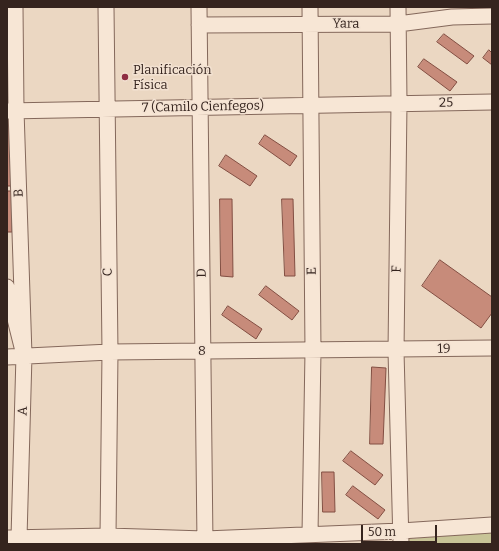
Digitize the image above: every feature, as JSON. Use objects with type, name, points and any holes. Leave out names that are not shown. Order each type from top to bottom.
[{"type":"street","name":"B","points":[[15,7],[11,110],[24,354]]},
{"type":"street","name":"C","points":[[106,7],[110,352],[108,536]]},
{"type":"street","name":"D","points":[[199,7],[206,541]]},
{"type":"street","name":"E","points":[[310,7],[313,351],[310,534]]},
{"type":"street","name":"F","points":[[398,7],[399,103],[396,351],[401,538]]},
{"type":"street","name":"Yara","points":[[199,26],[310,23],[398,24],[452,17],[492,16]]},
{"type":"street","name":"25","points":[[399,103],[492,102]]},
{"type":"street","name":"7 (Camilo Cienfegos)","points":[[11,110],[200,106],[310,106],[399,103]]},
{"type":"street","name":"A","points":[[7,287],[24,354],[13,538]]},
{"type":"street","name":"19","points":[[396,351],[492,348]]},
{"type":"street","name":"8","points":[[7,357],[24,354],[110,352],[396,351]]},
{"type":"street","points":[[13,538],[108,536],[206,541],[310,534],[401,538],[492,525]]},
{"type":"shaded area","points":[[492,532],[492,544],[409,544],[409,539]]},
{"type":"building","points":[[444,34],[474,56],[467,64],[437,42]]},
{"type":"building","points":[[489,50],[492,53],[492,65],[483,58]]},
{"type":"building","points":[[424,59],[457,82],[450,91],[418,67]]},
{"type":"building","points":[[7,121],[11,121],[12,186],[7,186]]},
{"type":"building","points":[[265,135],[297,156],[290,166],[259,144]]},
{"type":"building","points":[[226,155],[257,176],[250,186],[219,166]]},
{"type":"building","points":[[7,191],[12,191],[12,232],[7,232]]},
{"type":"building","points":[[220,199],[232,199],[233,277],[221,276]]},
{"type":"building","points":[[282,199],[293,199],[295,276],[285,276]]},
{"type":"building","points":[[440,260],[492,297],[492,313],[481,328],[422,286]]},
{"type":"building","points":[[266,286],[299,311],[292,320],[259,295]]},
{"type":"building","points":[[228,306],[262,329],[256,339],[222,315]]},
{"type":"building","points":[[372,367],[386,368],[383,444],[370,444]]},
{"type":"building","points":[[351,451],[383,475],[375,485],[343,461]]},
{"type":"building","points":[[322,472],[334,472],[335,512],[323,512]]},
{"type":"building","points":[[353,486],[385,510],[378,519],[346,495]]},
{"type":"place","name":"Planificación Física","points":[[125,77]]}]
